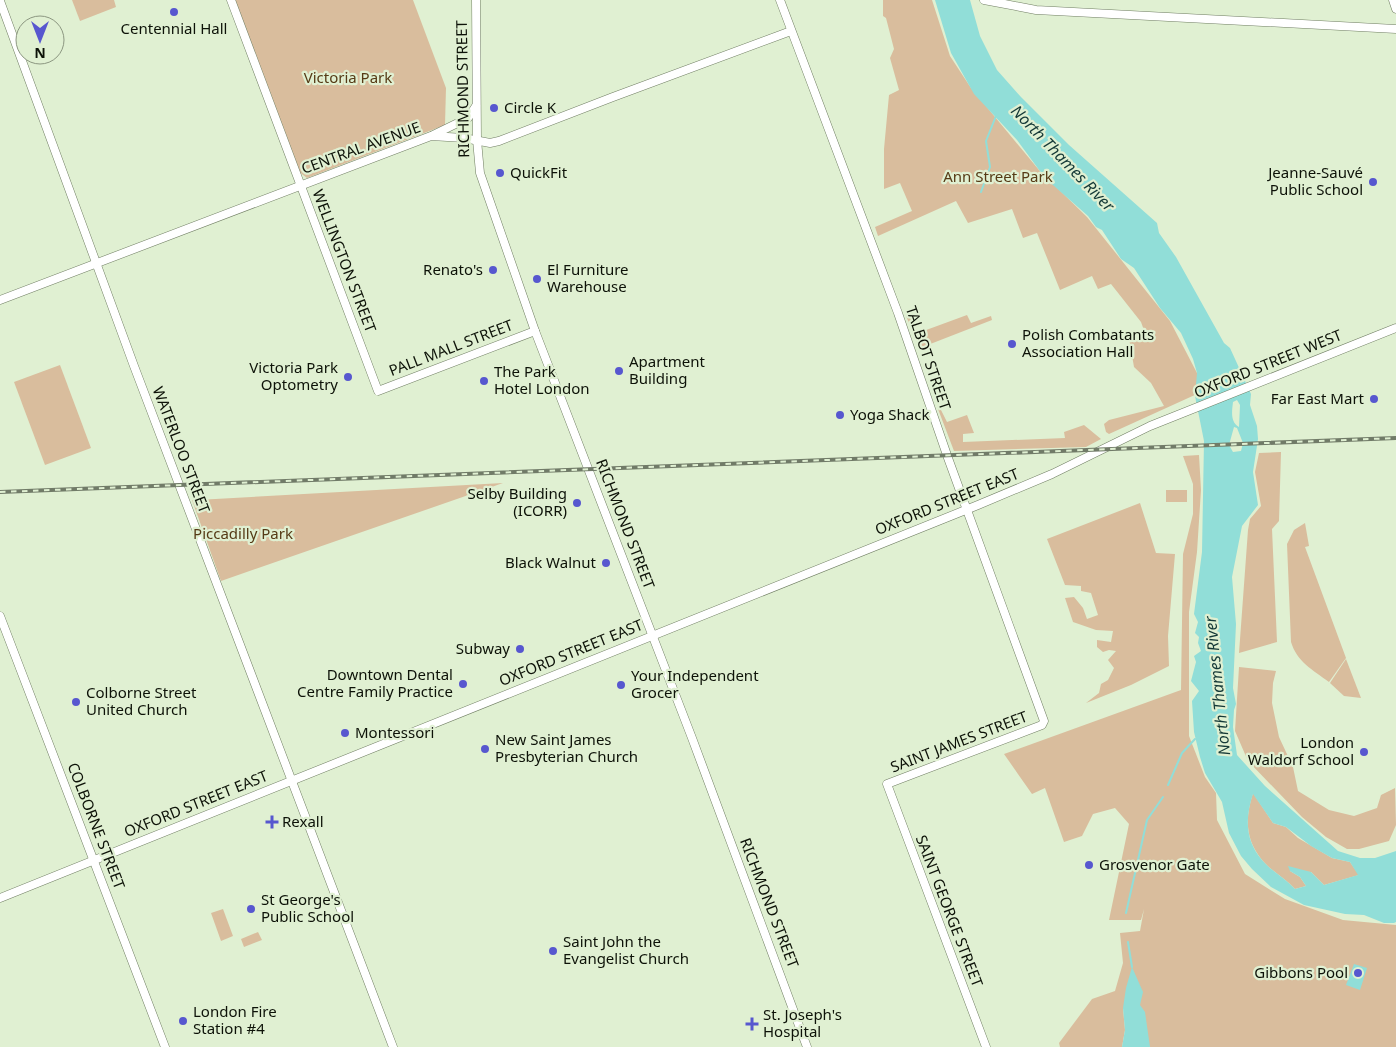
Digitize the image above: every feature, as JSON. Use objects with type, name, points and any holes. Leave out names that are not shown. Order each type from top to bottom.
[{"type":"street","name":"WELLINGTON STREET","points":[[231,0],[378,391]]},
{"type":"street","name":"RICHMOND STREET","points":[[476,0],[476,104],[480,174],[535,331],[808,1047]]},
{"type":"street","name":"TALBOT STREET","points":[[780,0],[898,313],[1044,721],[1042,726]]},
{"type":"street","points":[[984,0],[1036,10],[1396,29]]},
{"type":"street","points":[[1392,0],[1396,9]]},
{"type":"street","name":"WATERLOO STREET","points":[[0,1],[393,1047]]},
{"type":"street","name":"CENTRAL AVENUE","points":[[0,300],[431,136],[456,137],[490,143],[499,141],[791,31]]},
{"type":"street","points":[[431,136],[468,118],[476,104]]},
{"type":"street","name":"OXFORD STREET WEST","points":[[1150,426],[1396,328]]},
{"type":"street","name":"PALL MALL STREET","points":[[378,391],[535,331]]},
{"type":"street","name":"OXFORD STREET EAST","points":[[0,898],[967,510],[1052,474],[1150,426]]},
{"type":"street","name":"COLBORNE STREET","points":[[0,616],[165,1047]]},
{"type":"street","name":"SAINT JAMES STREET","points":[[887,784],[1042,726]]},
{"type":"street","name":"SAINT GEORGE STREET","points":[[887,784],[986,1047]]},
{"type":"green space","points":[[72,0],[114,0],[116,7],[80,21]]},
{"type":"green space","name":"Victoria Park","points":[[235,0],[413,0],[446,88],[445,125],[307,178],[298,171]]},
{"type":"green space","name":"Ann Street Park","points":[[883,0],[932,0],[950,56],[971,88],[1039,170],[1087,217],[1170,321],[1197,373],[1197,394],[1109,434],[1106,432],[1104,424],[1109,420],[1164,406],[1151,383],[1134,367],[1129,338],[1145,333],[1141,322],[1111,284],[1098,289],[1092,276],[1060,290],[1037,233],[1023,238],[1012,209],[968,223],[956,201],[878,236],[875,227],[912,211],[900,183],[884,189],[884,149],[889,95],[899,90],[890,58],[894,49],[886,18],[883,16]]},
{"type":"green space","points":[[909,315],[918,333],[967,315],[971,323],[991,316],[992,320],[920,348],[906,316]]},
{"type":"green space","points":[[60,365],[91,448],[45,465],[14,382]]},
{"type":"green space","points":[[940,408],[947,422],[967,415],[974,433],[963,434],[963,442],[1065,438],[1064,432],[1084,425],[1101,439],[1086,447],[954,451],[938,409]]},
{"type":"green space","points":[[1281,452],[1279,521],[1272,529],[1277,642],[1239,653],[1248,530],[1250,519],[1261,506],[1255,472],[1259,453]]},
{"type":"green space","points":[[1199,455],[1201,490],[1197,552],[1189,612],[1189,736],[1205,777],[1216,793],[1217,820],[1245,874],[1285,899],[1343,920],[1396,925],[1396,1047],[1150,1047],[1123,1008],[1125,1030],[1122,1047],[1060,1047],[1059,1043],[1092,999],[1115,991],[1123,963],[1120,933],[1140,931],[1144,909],[1141,920],[1109,920],[1129,824],[1115,808],[1093,814],[1082,836],[1064,842],[1045,788],[1032,794],[1004,754],[1181,690],[1183,554],[1193,514],[1193,484],[1183,456]]},
{"type":"green space","name":"Piccadilly Park","points":[[503,483],[221,581],[192,500],[197,500]]},
{"type":"green space","points":[[1166,490],[1187,490],[1187,502],[1166,502]]},
{"type":"green space","points":[[1140,503],[1156,553],[1175,554],[1168,636],[1169,666],[1131,685],[1086,703],[1099,693],[1101,684],[1108,680],[1114,668],[1108,660],[1116,651],[1109,650],[1103,652],[1097,647],[1097,640],[1111,642],[1113,631],[1096,630],[1073,622],[1065,598],[1074,597],[1083,608],[1087,619],[1098,615],[1091,593],[1081,591],[1081,586],[1065,585],[1047,539]]},
{"type":"green space","points":[[1305,523],[1309,546],[1305,547],[1346,658],[1329,682],[1301,660],[1291,642],[1287,544],[1294,530]]},
{"type":"green space","points":[[1346,659],[1361,698],[1344,696],[1330,683]]},
{"type":"green space","points":[[1239,667],[1276,671],[1272,703],[1279,737],[1293,767],[1298,791],[1329,810],[1354,816],[1377,808],[1381,795],[1395,788],[1396,825],[1389,841],[1359,849],[1347,849],[1326,837],[1302,817],[1248,761],[1235,731]]},
{"type":"green space","points":[[1253,793],[1273,823],[1286,827],[1298,838],[1332,858],[1350,862],[1359,875],[1324,885],[1311,872],[1290,871],[1300,877],[1306,886],[1295,889],[1262,860],[1252,844],[1248,820]]},
{"type":"green space","points":[[223,909],[233,936],[221,941],[211,913]]},
{"type":"green space","points":[[258,932],[262,940],[244,947],[241,939]]},
{"type":"water","name":"North Thames River","points":[[935,0],[970,0],[980,36],[997,70],[1069,145],[1157,223],[1159,233],[1176,257],[1224,343],[1230,348],[1251,394],[1250,405],[1257,426],[1258,439],[1253,472],[1258,505],[1242,526],[1232,577],[1236,624],[1233,688],[1236,704],[1233,727],[1237,755],[1265,786],[1338,851],[1360,858],[1375,858],[1396,851],[1396,922],[1384,923],[1364,915],[1345,914],[1304,905],[1271,887],[1252,869],[1241,856],[1229,833],[1222,802],[1205,773],[1194,732],[1192,701],[1199,691],[1191,681],[1196,662],[1194,656],[1201,651],[1198,643],[1199,637],[1195,633],[1198,622],[1194,614],[1202,552],[1204,441],[1195,396],[1197,373],[1193,359],[1181,333],[1160,308],[1134,268],[1121,259],[1102,230],[1096,227],[1088,216],[1045,178],[1017,140],[974,94],[951,53]],"holes":[[[1237,400],[1240,405],[1239,427],[1234,422],[1232,416],[1233,402]],[[1234,427],[1237,428],[1243,443],[1241,451],[1233,452],[1229,445]],[[1253,794],[1273,823],[1286,827],[1311,846],[1332,858],[1350,862],[1358,875],[1324,885],[1311,872],[1288,866],[1290,871],[1300,877],[1306,886],[1295,889],[1266,864],[1252,845],[1248,828],[1250,803]]]},
{"type":"water","name":"Gibbons Pool","points":[[1354,964],[1367,968],[1360,990],[1346,985]]},
{"type":"water","points":[[1132,967],[1143,992],[1140,1005],[1145,1012],[1150,1047],[1122,1047],[1125,1030],[1123,1008]]},
{"type":"waterway","points":[[981,192],[990,167],[986,141],[996,116]]},
{"type":"waterway","points":[[1168,785],[1182,753],[1195,739]]},
{"type":"waterway","points":[[1126,913],[1147,820],[1163,797]]},
{"type":"waterway","points":[[1128,942],[1132,967]]},
{"type":"railway","points":[[0,492],[1396,438]]},
{"type":"place","name":"Centennial Hall","points":[[174,12]]},
{"type":"place","name":"Circle K","points":[[494,108]]},
{"type":"place","name":"QuickFit","points":[[500,173]]},
{"type":"place","name":"Jeanne-Sauvé Public School","points":[[1373,182]]},
{"type":"place","name":"Renato's","points":[[493,270]]},
{"type":"place","name":"El Furniture Warehouse","points":[[537,279]]},
{"type":"place","name":"Polish Combatants Association Hall","points":[[1012,344]]},
{"type":"place","name":"Apartment Building","points":[[619,371]]},
{"type":"place","name":"Victoria Park Optometry","points":[[348,377]]},
{"type":"place","name":"The Park Hotel London","points":[[484,381]]},
{"type":"place","name":"Far East Mart","points":[[1374,399]]},
{"type":"place","name":"Yoga Shack","points":[[840,415]]},
{"type":"place","name":"Selby Building (ICORR)","points":[[577,503]]},
{"type":"place","name":"Black Walnut","points":[[606,563]]},
{"type":"place","name":"Subway","points":[[520,649]]},
{"type":"place","name":"Downtown Dental Centre Family Practice","points":[[463,684]]},
{"type":"place","name":"Your Independent Grocer","points":[[621,685]]},
{"type":"place","name":"Colborne Street United Church","points":[[76,702]]},
{"type":"place","name":"Montessori","points":[[345,733]]},
{"type":"place","name":"New Saint James Presbyterian Church","points":[[485,749]]},
{"type":"place","name":"London Waldorf School","points":[[1364,752]]},
{"type":"place","name":"Rexall","points":[[272,822]]},
{"type":"place","name":"Grosvenor Gate","points":[[1089,865]]},
{"type":"place","name":"St George's Public School","points":[[251,909]]},
{"type":"place","name":"Saint John the Evangelist Church","points":[[553,951]]},
{"type":"place","name":"Gibbons Pool","points":[[1358,973]]},
{"type":"place","name":"London Fire Station #4","points":[[183,1021]]},
{"type":"place","name":"St. Joseph's Hospital","points":[[752,1024]]}]
